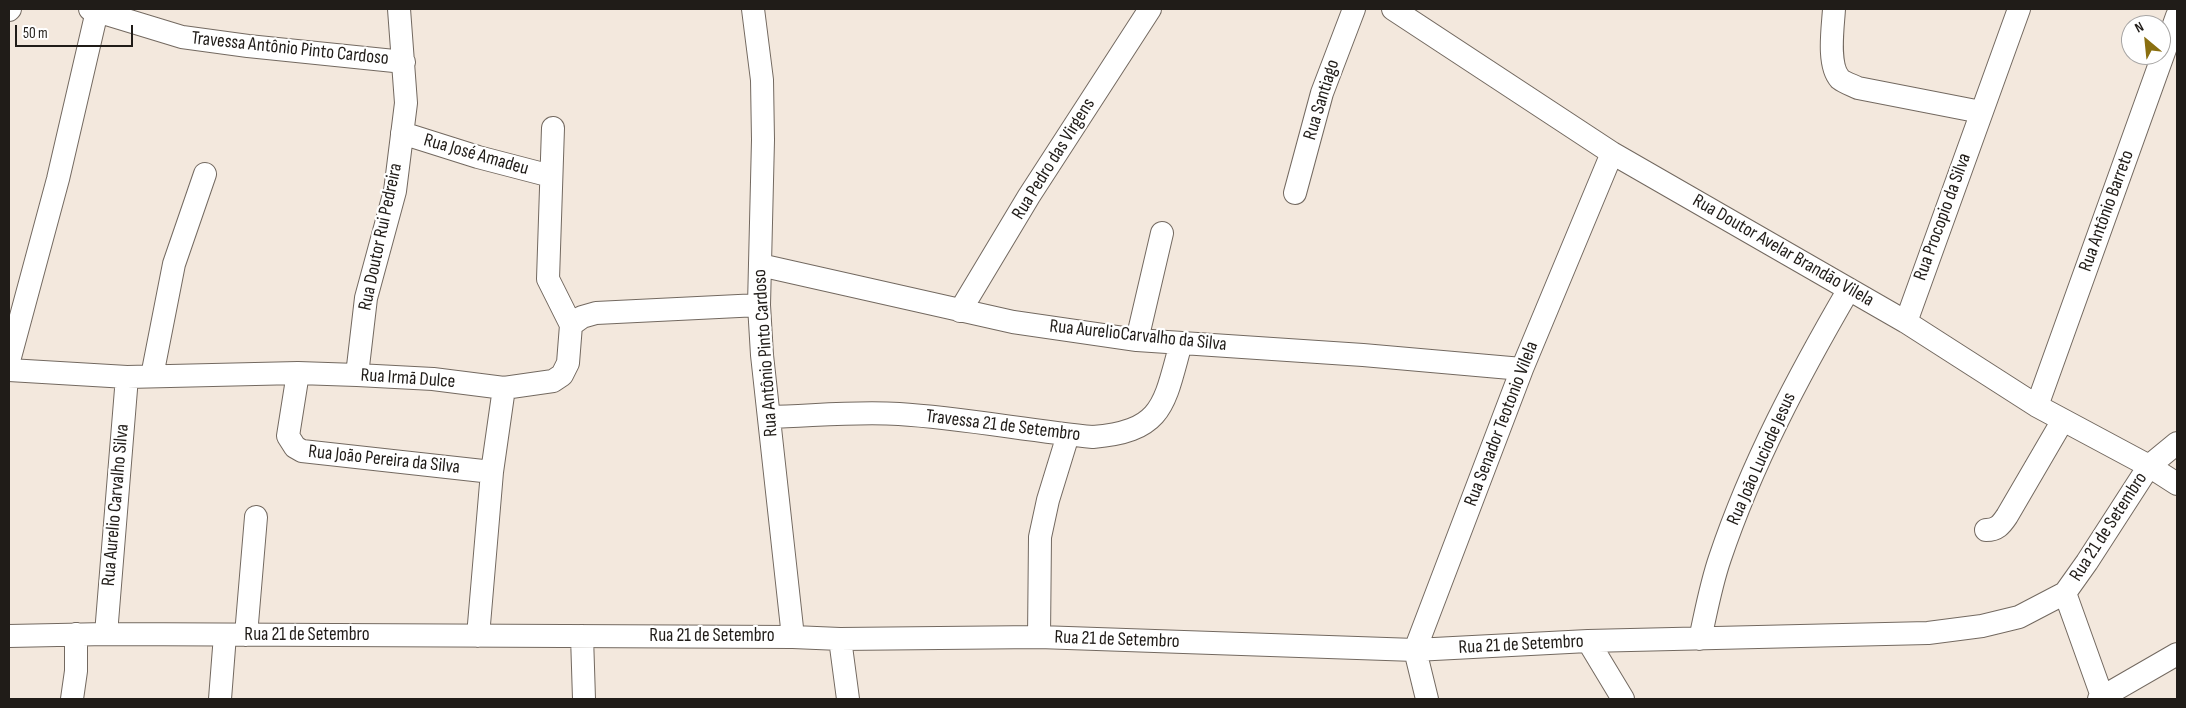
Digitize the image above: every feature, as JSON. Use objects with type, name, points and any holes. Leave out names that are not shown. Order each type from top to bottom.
[{"type":"street","name":"Rua Doutor Rui Pedreira","points":[[357,375],[366,298],[394,191],[406,102],[399,9]]},
{"type":"street","name":"Rua Antônio Pinto Cardoso","points":[[753,9],[756,20],[762,89],[763,140],[759,305],[769,417],[794,636]]},
{"type":"street","name":"Rua Pedro das Virgens","points":[[960,311],[1029,196],[1150,9]]},
{"type":"street","name":"Rua Santiago","points":[[1295,193],[1322,93],[1354,9]]},
{"type":"street","name":"Rua Doutor Avelar Brandão Vilela","points":[[1393,9],[1612,153],[1906,322],[2037,406],[2149,466],[2177,484]]},
{"type":"street","points":[[1834,9],[1832,61],[1835,72],[1840,79],[1858,88],[1981,112]]},
{"type":"street","name":"Rua Procopio da Silva","points":[[1906,322],[2019,9]]},
{"type":"street","name":"Travessa Antônio Pinto Cardoso","points":[[94,10],[182,37],[248,46],[404,62]]},
{"type":"street","points":[[9,361],[56,188],[94,10]]},
{"type":"street","name":"Rua Antônio Barreto","points":[[2037,406],[2177,16]]},
{"type":"street","points":[[553,128],[548,280],[571,325],[582,317],[596,313],[759,305]]},
{"type":"street","name":"Rua José Amadeu","points":[[402,133],[551,176]]},
{"type":"street","name":"Rua Senador Teotonio Vilela","points":[[1415,650],[1522,369],[1612,153]]},
{"type":"street","points":[[152,376],[174,264],[206,174]]},
{"type":"street","points":[[1137,340],[1162,233]]},
{"type":"street","name":"Rua AurelioCarvalho da Silva","points":[[760,266],[1013,322],[1137,340],[1522,369]]},
{"type":"street","name":"Rua João Luciode Jesus","points":[[1700,639],[1720,559],[1763,450],[1796,380],[1849,289]]},
{"type":"street","name":"Rua Irmã Dulce","points":[[9,370],[127,377],[298,373],[357,375],[433,379],[504,388],[538,384],[553,380],[562,375],[568,363],[571,325]]},
{"type":"street","name":"Travessa 21 de Setembro","points":[[769,417],[865,413],[898,414],[1021,427],[1068,435],[1093,437],[1114,435],[1147,423],[1162,405],[1181,343]]},
{"type":"street","name":"Rua João Pereira da Silva","points":[[298,373],[288,436],[295,447],[302,452],[492,472]]},
{"type":"street","name":"Rua Aurelio Carvalho Silva","points":[[106,634],[127,377]]},
{"type":"street","points":[[478,636],[492,472],[504,388]]},
{"type":"street","points":[[1986,530],[1993,530],[2000,526],[2063,420]]},
{"type":"street","points":[[1039,637],[1040,537],[1048,500],[1068,435]]},
{"type":"street","name":"Rua 21 de Setembro","points":[[9,636],[106,634],[794,636],[840,639],[1039,637],[1415,650],[1588,641],[1928,633],[1982,626],[2019,617],[2065,593],[2149,466],[2177,443]]},
{"type":"street","points":[[220,699],[235,635],[256,517]]},
{"type":"street","points":[[2065,593],[2102,699],[2177,654]]},
{"type":"street","points":[[72,699],[76,671],[76,634]]},
{"type":"street","points":[[582,636],[584,699]]},
{"type":"street","points":[[840,639],[848,699]]},
{"type":"street","points":[[1588,641],[1623,699]]},
{"type":"street","points":[[1415,650],[1427,699]]}]
